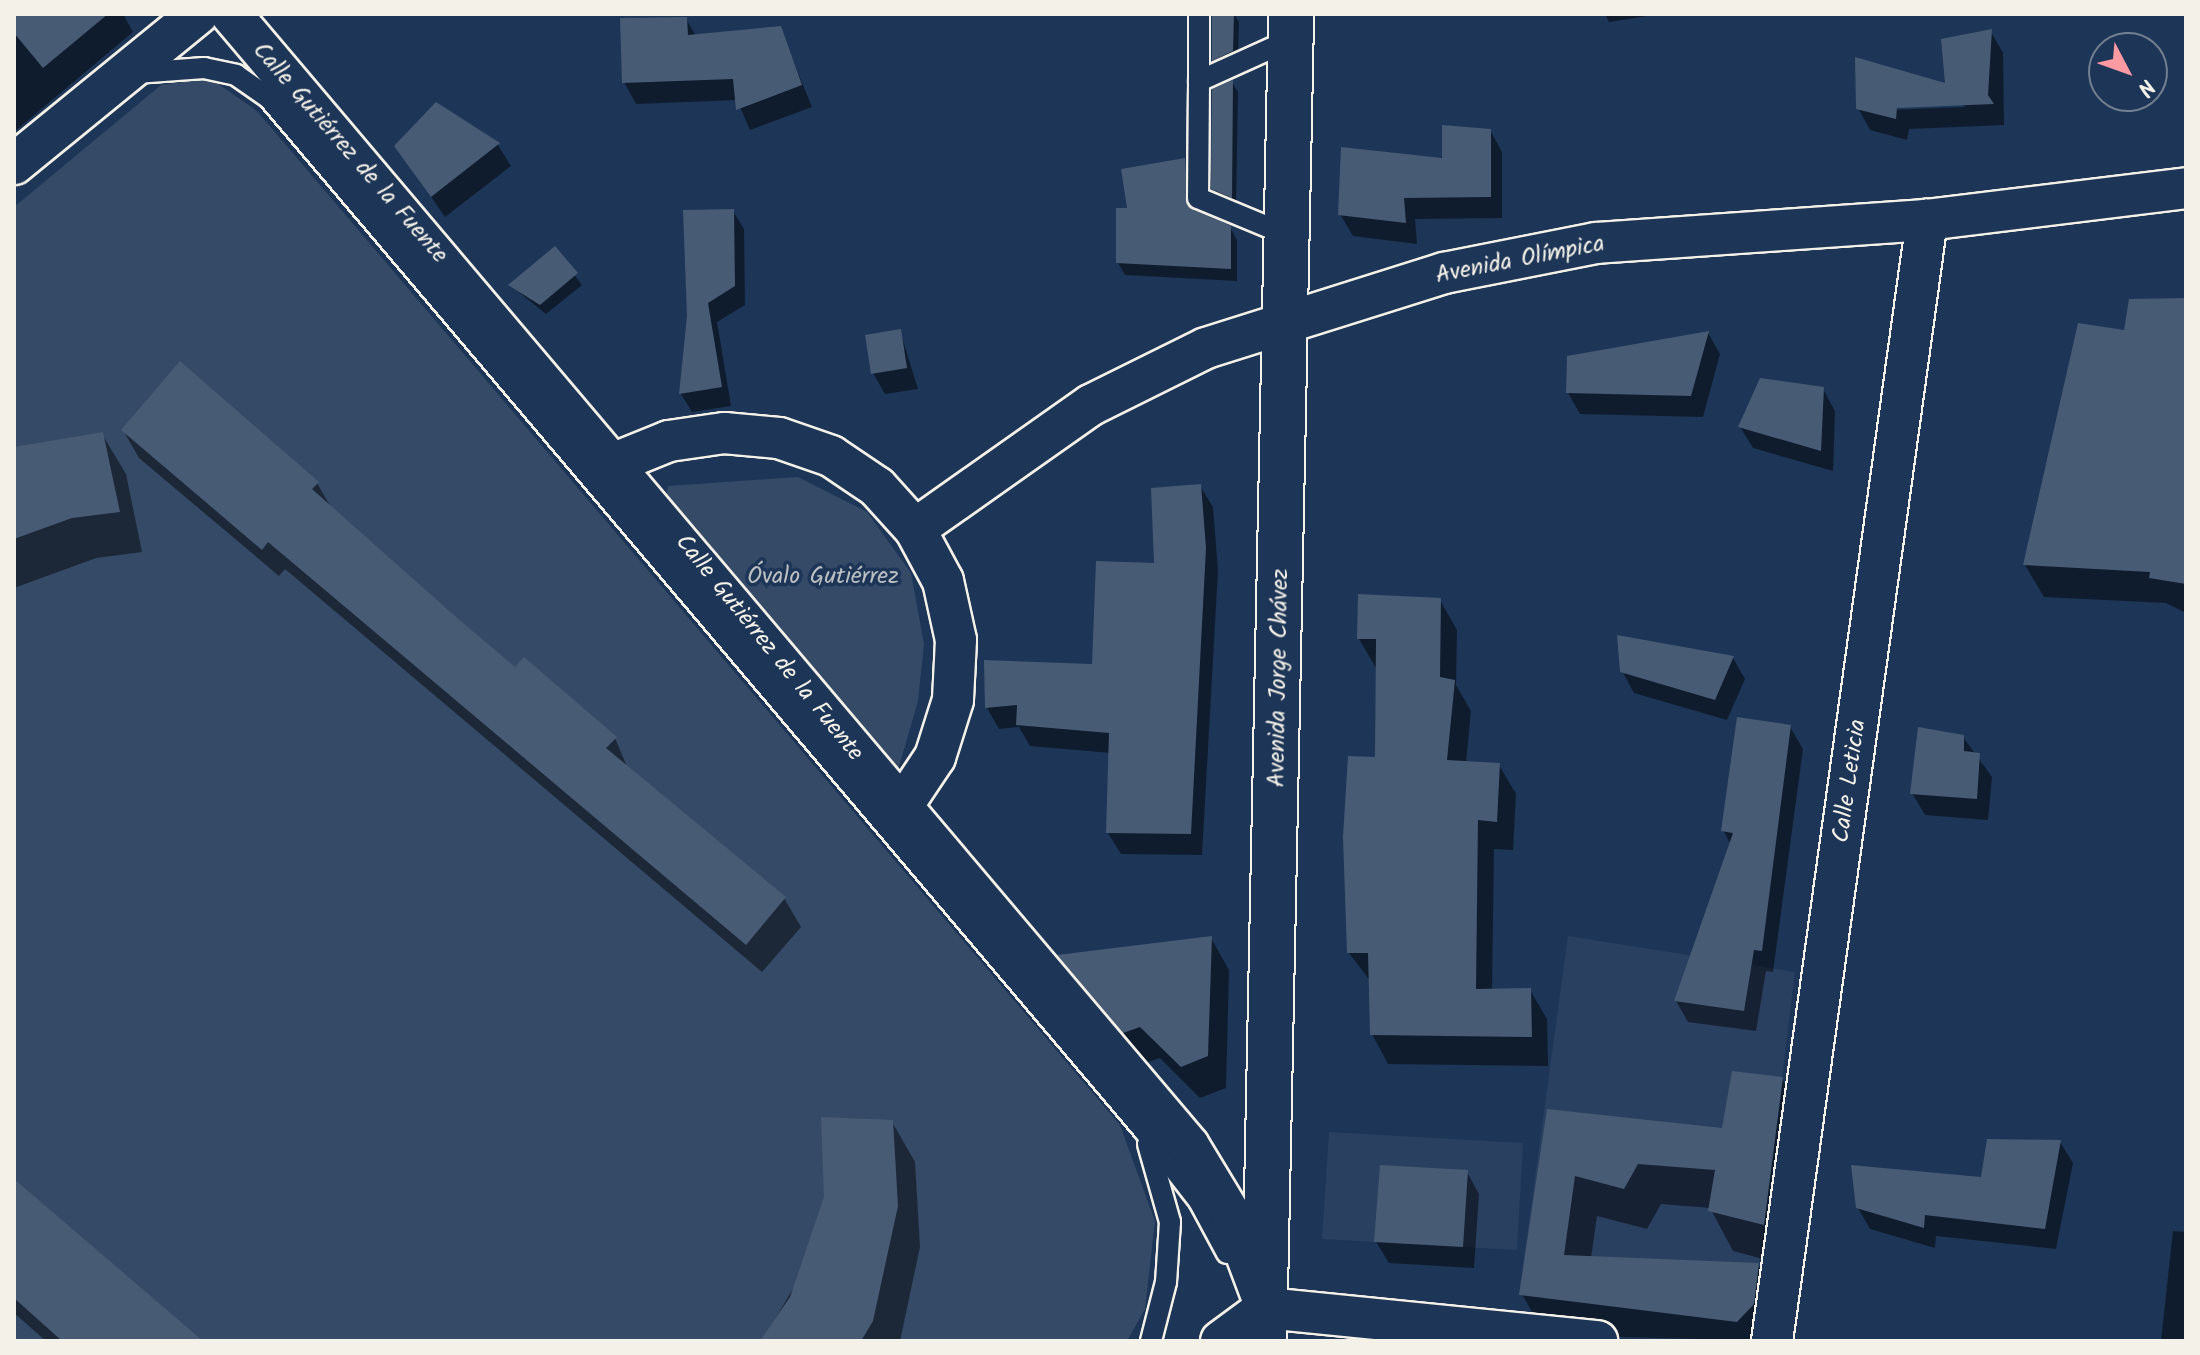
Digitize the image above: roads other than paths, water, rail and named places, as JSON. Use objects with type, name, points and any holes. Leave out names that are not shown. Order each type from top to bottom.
[{"type":"main road","name":"Avenida Jorge Chávez","points":[[1251,1330],[1285,318],[1291,27]]},
{"type":"street","points":[[14,164],[198,14]]},
{"type":"street","name":"Calle Gutiérrez de la Fuente","points":[[231,14],[617,462],[901,808],[1189,1146],[1232,1217],[1251,1330]]},
{"type":"street","name":"Avenida Olímpica","points":[[915,529],[1091,405],[1285,318],[1444,273],[1596,243],[1927,220],[2186,188]]},
{"type":"street","name":"Calle Leticia","points":[[1772,1341],[1927,220]]},
{"type":"street","points":[[617,462],[669,441],[724,433],[779,438],[831,456],[877,487],[915,529],[943,581],[953,625],[953,700],[935,757],[901,808]]},
{"type":"street","points":[[1251,1330],[1597,1341]]},
{"type":"lane","points":[[1199,14],[1198,198],[1287,235]]},
{"type":"lane","points":[[1199,81],[1291,27]]},
{"type":"lane","name":"Calle Gutiérrez de la Fuente","points":[[125,74],[204,68],[236,75],[268,97],[1143,1129]]},
{"type":"lane","points":[[1143,1129],[1220,1238],[1251,1330]]},
{"type":"lane","points":[[1143,1129],[1170,1222],[1166,1282],[1151,1341]]},
{"type":"park label","name":"Óvalo Gutiérrez","points":[[823,577]]}]
